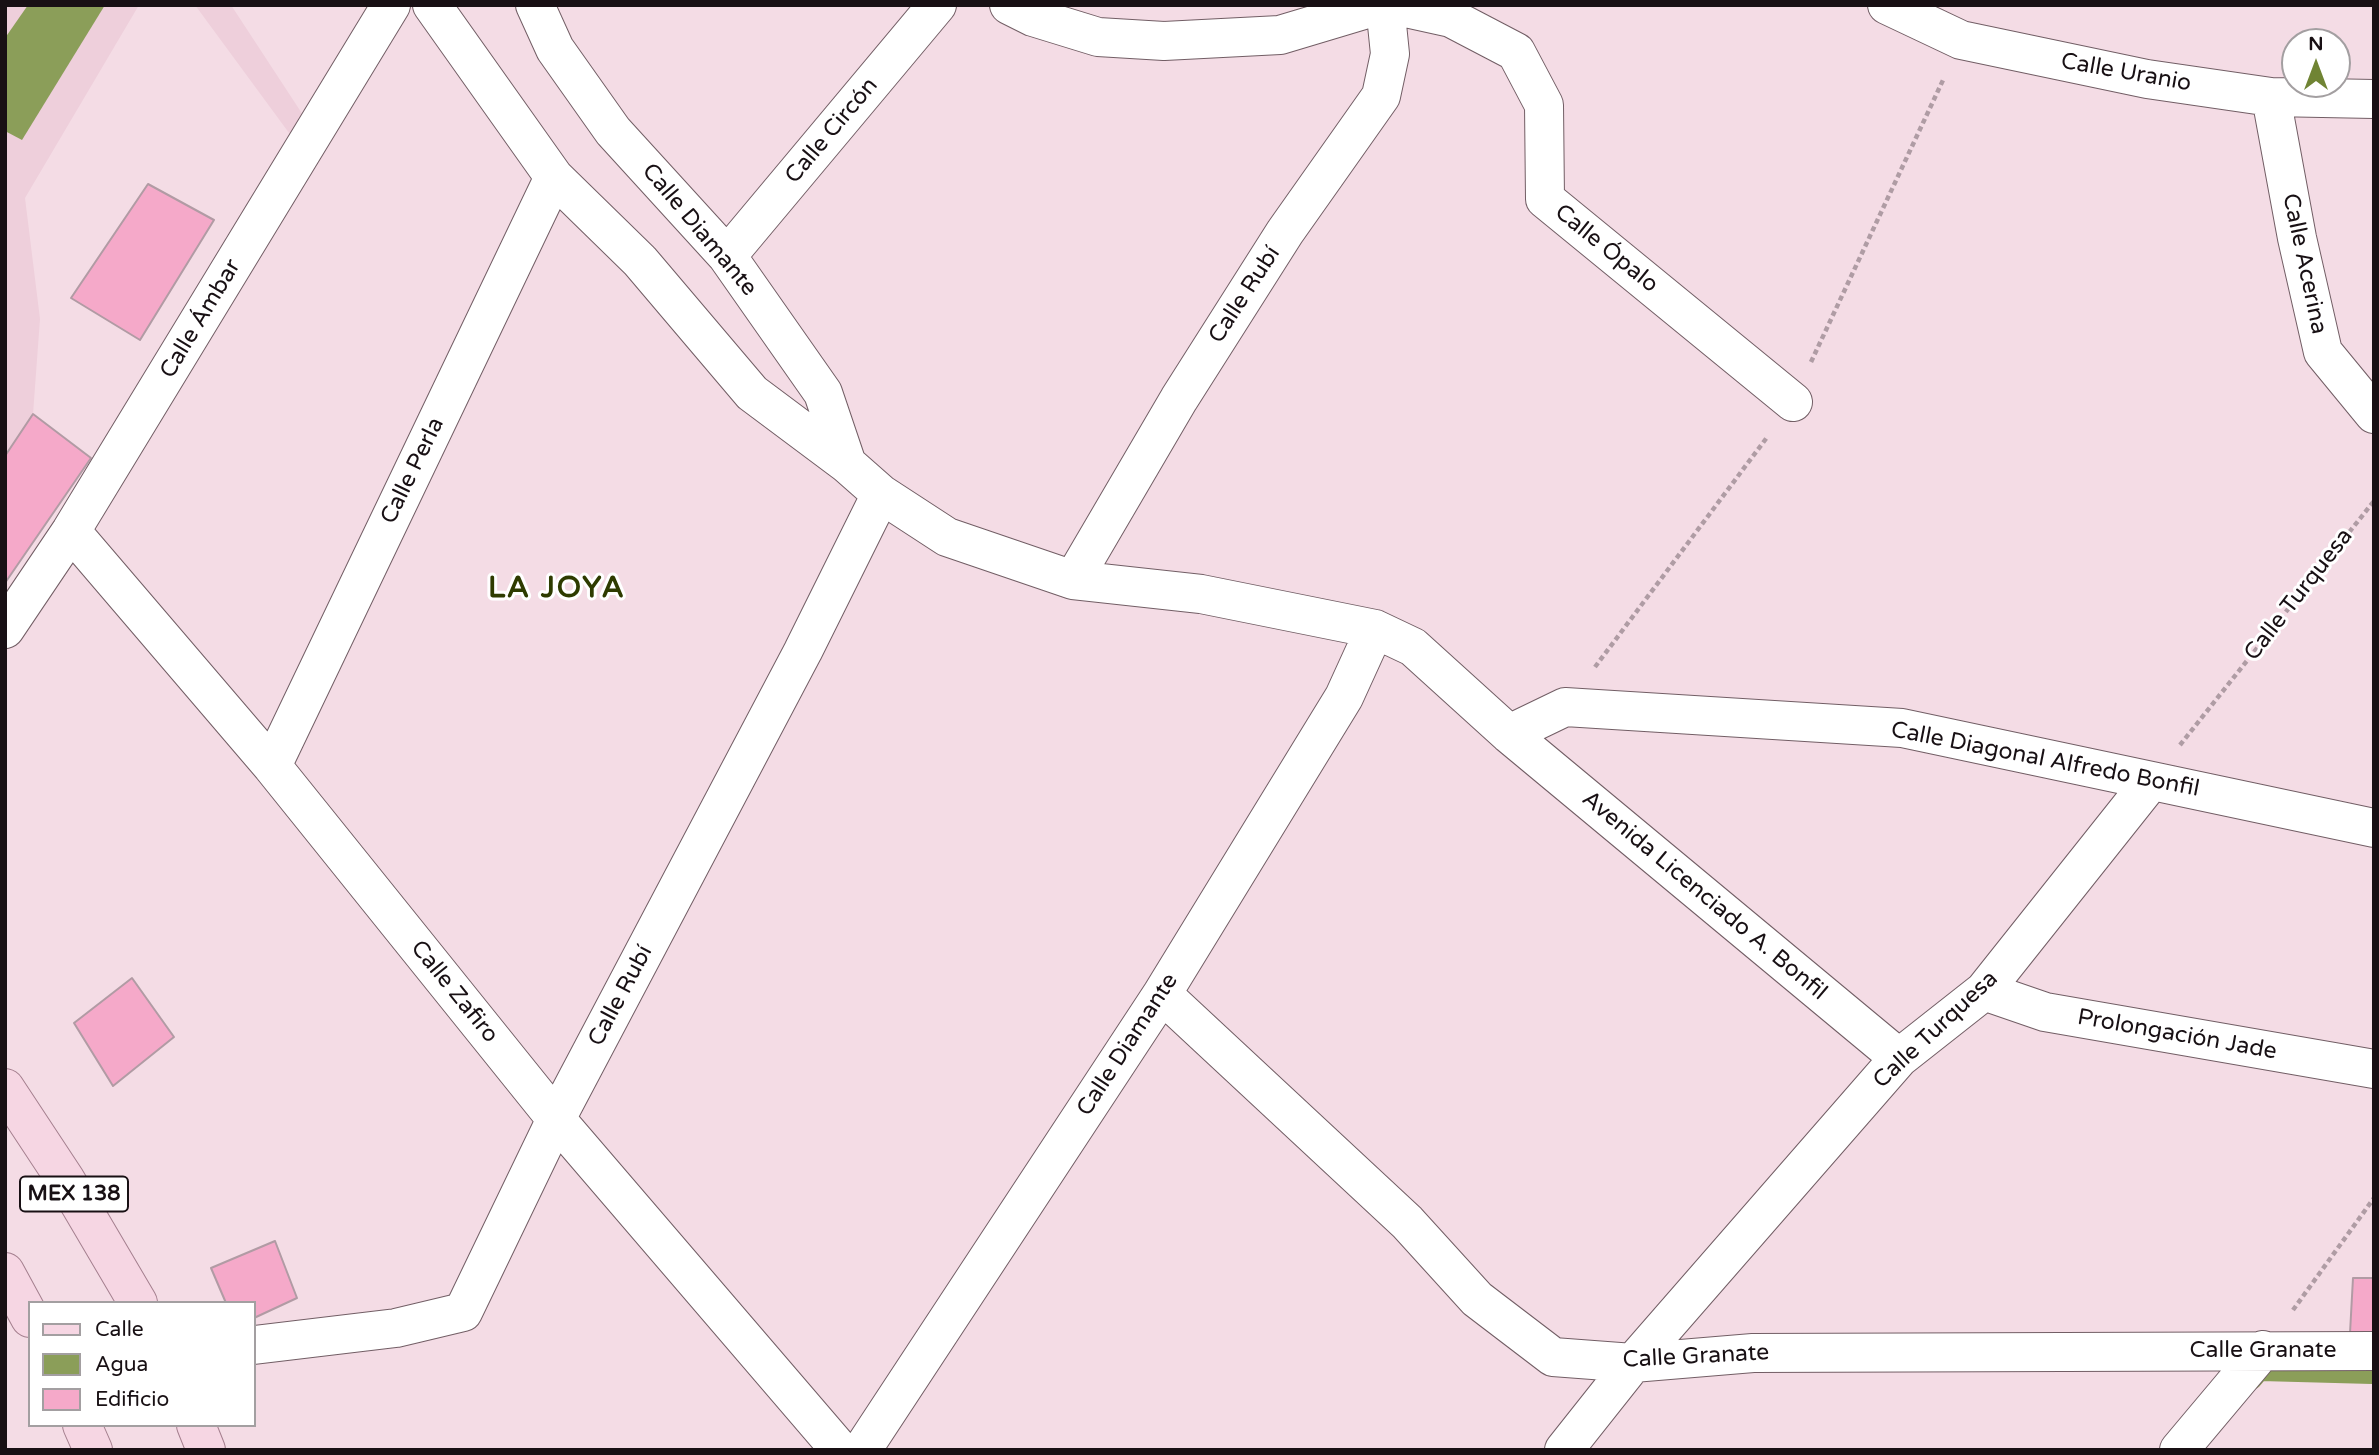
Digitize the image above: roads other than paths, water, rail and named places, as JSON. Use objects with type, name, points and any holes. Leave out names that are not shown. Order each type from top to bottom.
[{"type":"main road","name":"MEX 138","points":[[5,1088],[65,1179],[137,1301]]},
{"type":"main road","points":[[5,1272],[28,1314]]},
{"type":"main road","points":[[83,1427],[93,1450]]},
{"type":"main road","points":[[197,1427],[206,1450]]},
{"type":"street","name":"Calle Ámbar","points":[[5,629],[71,531],[391,5]]},
{"type":"street","name":"Avenida Licenciado A. Bonfil","points":[[432,5],[554,177],[640,261],[751,393],[847,464],[881,494],[947,537],[1073,580],[1201,594],[1375,629],[1413,647],[1509,734],[1899,1058]]},
{"type":"street","name":"Calle Diamante","points":[[535,5],[555,49],[613,131],[727,257],[823,393],[847,464]]},
{"type":"street","name":"Calle Circón","points":[[727,257],[937,5]]},
{"type":"street","points":[[1009,5],[1033,17],[1098,37],[1164,41],[1280,35],[1383,5]]},
{"type":"street","name":"Calle Rubí","points":[[1073,580],[1200,366],[1285,232],[1381,96],[1390,54],[1383,5]]},
{"type":"street","name":"Calle Ópalo","points":[[1392,5],[1451,18],[1516,52],[1544,105],[1545,199],[1793,402]]},
{"type":"street","name":"Calle Uranio","points":[[1887,5],[1961,40],[2147,79],[2271,97],[2374,99]]},
{"type":"street","name":"Calle Acerina","points":[[2271,97],[2297,238],[2323,352],[2374,414]]},
{"type":"street","name":"Calle Perla","points":[[272,766],[554,177]]},
{"type":"street","name":"Calle Rubí","points":[[256,1345],[396,1328],[463,1311],[556,1119],[803,651],[881,494]]},
{"type":"street","name":"Calle Zafiro","points":[[71,531],[272,766],[556,1119],[840,1450]]},
{"type":"street","name":"Calle Diamante","points":[[862,1450],[1162,994],[1344,697],[1375,629]]},
{"type":"street","name":"Calle Diagonal Alfredo Bonfil","points":[[1509,734],[1565,707],[1902,728],[2374,828]]},
{"type":"street","name":"Calle Turquesa","points":[[1564,1450],[1633,1363],[1899,1058],[1984,991],[2151,781]]},
{"type":"street","name":"Prolongación Jade","points":[[1984,991],[2045,1013],[2374,1069]]},
{"type":"street","name":"Calle Granate","points":[[1162,994],[1407,1222],[1477,1299],[1553,1357],[1633,1363],[1753,1353],[2374,1351]]},
{"type":"street","points":[[2179,1450],[2263,1350]]},
{"type":"water","points":[[28,5],[105,5],[22,140],[5,131],[5,38]]},
{"type":"waterway","points":[[2254,1382],[2261,1374],[2372,1377]]},
{"type":"district","name":"LA JOYA","points":[[557,589]]}]
